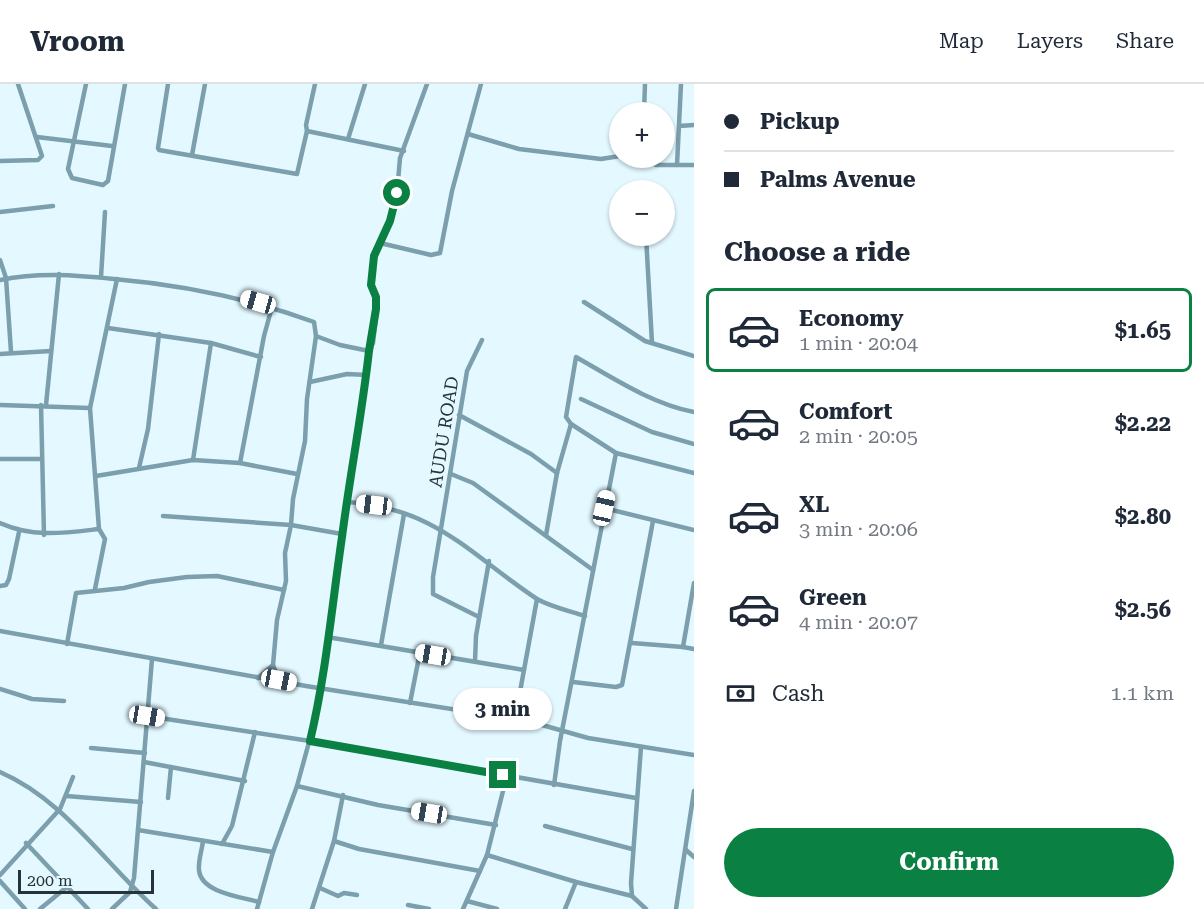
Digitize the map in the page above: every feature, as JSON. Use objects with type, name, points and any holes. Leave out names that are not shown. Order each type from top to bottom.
[{"type":"street","points":[[0,161],[41,158],[37,137],[18,84]]},
{"type":"street","points":[[86,84],[69,175],[72,178],[103,185],[108,181],[112,146],[125,84]]},
{"type":"street","points":[[168,84],[158,149],[297,174],[315,84]]},
{"type":"street","points":[[192,155],[205,84]]},
{"type":"street","points":[[348,139],[365,84]]},
{"type":"street","points":[[257,909],[273,852],[297,786],[322,688],[327,637],[376,309],[376,297],[371,285],[372,266],[395,204],[399,164],[427,84]]},
{"type":"street","points":[[380,243],[431,255],[440,253],[452,191],[481,84]]},
{"type":"street","points":[[644,102],[645,84]]},
{"type":"street","points":[[681,84],[678,165],[694,165]]},
{"type":"street","points":[[679,126],[694,125]]},
{"type":"street","points":[[307,131],[404,151]]},
{"type":"street","points":[[468,134],[519,148],[601,159],[609,158]]},
{"type":"street","points":[[37,137],[112,146]]},
{"type":"street","points":[[0,212],[53,206]]},
{"type":"street","points":[[101,277],[105,212]]},
{"type":"street","points":[[647,246],[652,344]]},
{"type":"street","points":[[0,260],[11,352]]},
{"type":"street","points":[[44,535],[40,459],[43,405],[51,351],[58,274]]},
{"type":"street","points":[[3,279],[58,274],[192,288],[272,307],[314,322],[316,336],[305,441],[297,474],[285,553],[284,590],[277,620],[273,665],[279,680]]},
{"type":"street","points":[[95,590],[105,539],[99,529],[90,408],[117,279]]},
{"type":"street","points":[[584,302],[652,344],[694,356]]},
{"type":"street","points":[[240,463],[264,336],[272,307]]},
{"type":"street","points":[[108,328],[211,343],[261,357]]},
{"type":"street","points":[[139,468],[148,429],[159,334]]},
{"type":"street","points":[[316,336],[340,345],[369,351]]},
{"type":"street","name":"AUDU ROAD","points":[[479,616],[433,594],[433,577],[467,371],[482,340]]},
{"type":"street","points":[[194,460],[211,343]]},
{"type":"street","points":[[0,354],[51,351]]},
{"type":"street","points":[[694,412],[627,387],[576,357],[567,417],[571,424],[616,453],[694,473]]},
{"type":"street","points":[[310,382],[347,374],[367,375]]},
{"type":"street","points":[[582,399],[652,432],[694,444]]},
{"type":"street","points":[[0,405],[90,408]]},
{"type":"street","points":[[459,415],[531,454],[557,473]]},
{"type":"street","points":[[546,535],[557,473],[571,424]]},
{"type":"street","points":[[554,785],[562,730],[616,453]]},
{"type":"street","points":[[0,459],[40,459]]},
{"type":"street","points":[[96,476],[194,460],[240,463],[297,474]]},
{"type":"street","points":[[451,474],[474,483],[593,570]]},
{"type":"street","points":[[347,502],[374,505],[404,514],[442,530],[489,561],[537,598],[585,616]]},
{"type":"street","points":[[604,508],[694,530]]},
{"type":"street","points":[[381,645],[404,514]]},
{"type":"street","points":[[163,516],[291,525],[342,534]]},
{"type":"street","points":[[573,682],[621,686],[632,643],[653,521]]},
{"type":"street","points":[[0,523],[19,532],[44,535],[99,529]]},
{"type":"street","points":[[0,586],[6,585],[9,579],[19,532]]},
{"type":"street","points":[[475,661],[479,616],[489,561]]},
{"type":"street","points":[[67,644],[76,593],[124,588],[177,578],[217,576],[284,590]]},
{"type":"street","points":[[683,647],[694,583]]},
{"type":"street","points":[[515,718],[533,609],[537,598]]},
{"type":"street","points":[[0,631],[258,678],[515,718],[588,738],[694,755]]},
{"type":"street","points":[[327,637],[524,670]]},
{"type":"street","points":[[632,643],[694,649]]},
{"type":"street","points":[[410,703],[420,652]]},
{"type":"street","points":[[112,909],[130,892],[135,871],[152,659]]},
{"type":"street","points":[[258,678],[273,665]]},
{"type":"street","points":[[0,689],[32,699],[64,701]]},
{"type":"street","points":[[147,716],[310,741],[636,798]]},
{"type":"street","points":[[222,844],[232,826],[245,781],[255,732]]},
{"type":"street","points":[[632,896],[632,849],[641,747]]},
{"type":"street","points":[[91,748],[145,753]]},
{"type":"street","points":[[144,762],[245,781]]},
{"type":"street","points":[[168,798],[171,767]]},
{"type":"street","points":[[0,772],[23,782],[60,809],[131,887],[156,909]]},
{"type":"street","points":[[463,909],[487,855],[507,775]]},
{"type":"street","points":[[0,875],[26,843],[60,809],[73,777]]},
{"type":"street","points":[[297,786],[378,805],[496,825]]},
{"type":"street","points":[[676,909],[694,791]]},
{"type":"street","points":[[312,909],[334,842],[343,795]]},
{"type":"street","points":[[66,796],[141,802]]},
{"type":"street","points":[[545,826],[632,849]]},
{"type":"street","points":[[138,830],[273,852]]},
{"type":"street","points":[[203,841],[199,871],[204,882],[217,889],[260,902]]},
{"type":"street","points":[[334,842],[358,849],[480,871]]},
{"type":"street","points":[[26,843],[88,909]]},
{"type":"street","points":[[686,850],[694,857]]},
{"type":"street","points":[[487,855],[632,896],[646,909]]},
{"type":"street","points":[[0,881],[25,909]]},
{"type":"street","points":[[565,909],[576,882]]},
{"type":"street","points":[[40,909],[68,886]]},
{"type":"street","points":[[320,888],[338,896],[344,893],[357,895]]},
{"type":"street","points":[[466,901],[496,909]]},
{"type":"street","points":[[408,905],[429,909]]},
{"type":"route","points":[[397,193],[390,221],[376,250],[372,266],[371,285],[376,297],[373,343],[369,351],[359,439],[354,456],[342,534],[322,688],[310,741],[503,775]]}]
